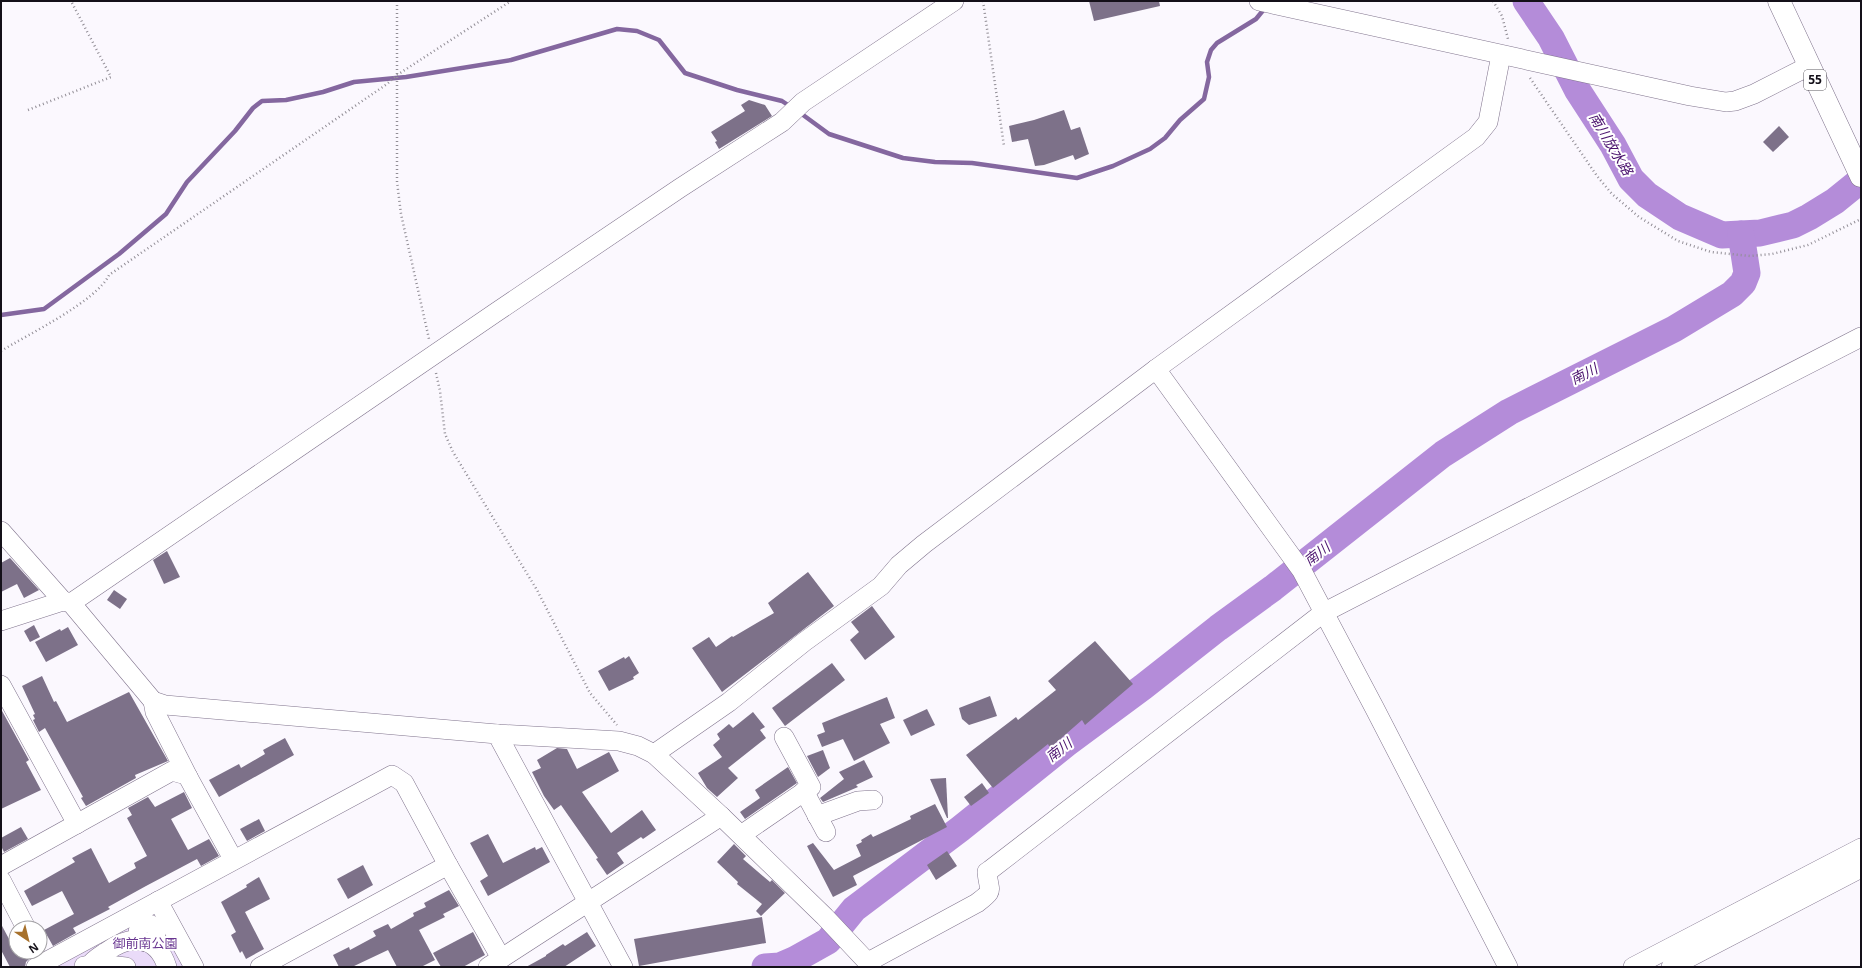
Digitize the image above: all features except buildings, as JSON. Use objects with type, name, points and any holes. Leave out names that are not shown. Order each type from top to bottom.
[{"type":"main road","name":"55","points":[[1779,1],[1856,168]]},
{"type":"street","points":[[1,622],[67,602],[673,193],[782,122],[803,102],[954,1]]},
{"type":"street","points":[[1258,1],[1298,5],[1517,58],[1726,102],[1745,98],[1808,66]]},
{"type":"street","points":[[654,754],[729,702],[804,642],[881,586],[899,565],[924,544],[1156,369],[1476,137],[1484,128],[1517,58]]},
{"type":"street","points":[[1,531],[67,602],[153,701],[165,705],[497,734],[626,742],[654,754],[741,835],[825,917],[866,961],[977,903],[988,894],[991,889],[987,872],[1323,613],[1861,336]]},
{"type":"street","points":[[1156,369],[1298,567],[1375,709],[1508,967]]},
{"type":"street","points":[[1,685],[77,824]]},
{"type":"street","points":[[153,701],[155,712],[233,860]]},
{"type":"street","points":[[497,734],[623,967]]},
{"type":"street","points":[[741,835],[811,787],[784,737]]},
{"type":"street","points":[[1,866],[172,771],[188,777]]},
{"type":"street","points":[[48,956],[158,901],[392,775],[404,782],[448,865],[494,963],[721,816]]},
{"type":"street","points":[[804,791],[822,824],[858,802],[872,800]]},
{"type":"street","points":[[1633,967],[1861,848]]},
{"type":"street","points":[[260,967],[448,865]]},
{"type":"street","points":[[1671,967],[1861,868]]},
{"type":"street","points":[[1,880],[22,920]]},
{"type":"street","points":[[158,901],[194,967]]},
{"type":"street","points":[[84,967],[120,943],[135,940],[150,930],[152,944],[161,954],[167,967]]},
{"type":"street","points":[[84,967],[126,967]]},
{"type":"path","points":[[28,110],[111,77],[110,71],[71,1]]},
{"type":"path","points":[[397,1],[396,182],[401,214],[440,391],[445,434],[453,452],[537,590],[590,693],[615,722],[623,734],[626,742]]},
{"type":"path","points":[[1,351],[54,320],[89,297],[106,283],[109,275],[386,84],[396,75],[511,1]]},
{"type":"path","points":[[983,1],[1004,146]]},
{"type":"path","points":[[1493,1],[1502,16],[1508,39],[1517,58],[1597,176],[1612,194],[1639,217],[1678,241],[1711,252],[1750,256],[1772,254],[1808,245],[1861,219]]},
{"type":"green space","name":"御前南公園","points":[[151,914],[160,919],[185,967],[54,967]]},
{"type":"waterway","name":"南川放水路","points":[[1526,1],[1551,38],[1578,91],[1613,145],[1631,179],[1647,195],[1680,217],[1722,235],[1760,233],[1793,225],[1809,217],[1835,201],[1861,180]]},
{"type":"waterway","points":[[799,112],[829,134],[903,158],[935,162],[972,163],[1077,178],[1113,166],[1150,149],[1165,138],[1180,120],[1204,99],[1209,77],[1207,62],[1211,50],[1217,43],[1256,19],[1265,8]]},
{"type":"waterway","points":[[1,315],[44,309],[119,254],[166,214],[187,182],[235,131],[253,108],[262,101],[286,100],[323,92],[354,82],[406,77],[511,60],[617,29],[637,31],[659,40],[685,73],[737,90],[782,101],[791,107]]},
{"type":"waterway","name":"南川","points":[[765,967],[780,966],[828,941],[854,909],[960,829],[1066,744],[1273,588],[1443,454],[1509,412],[1674,329],[1732,294],[1743,283],[1747,273],[1741,234]]}]
